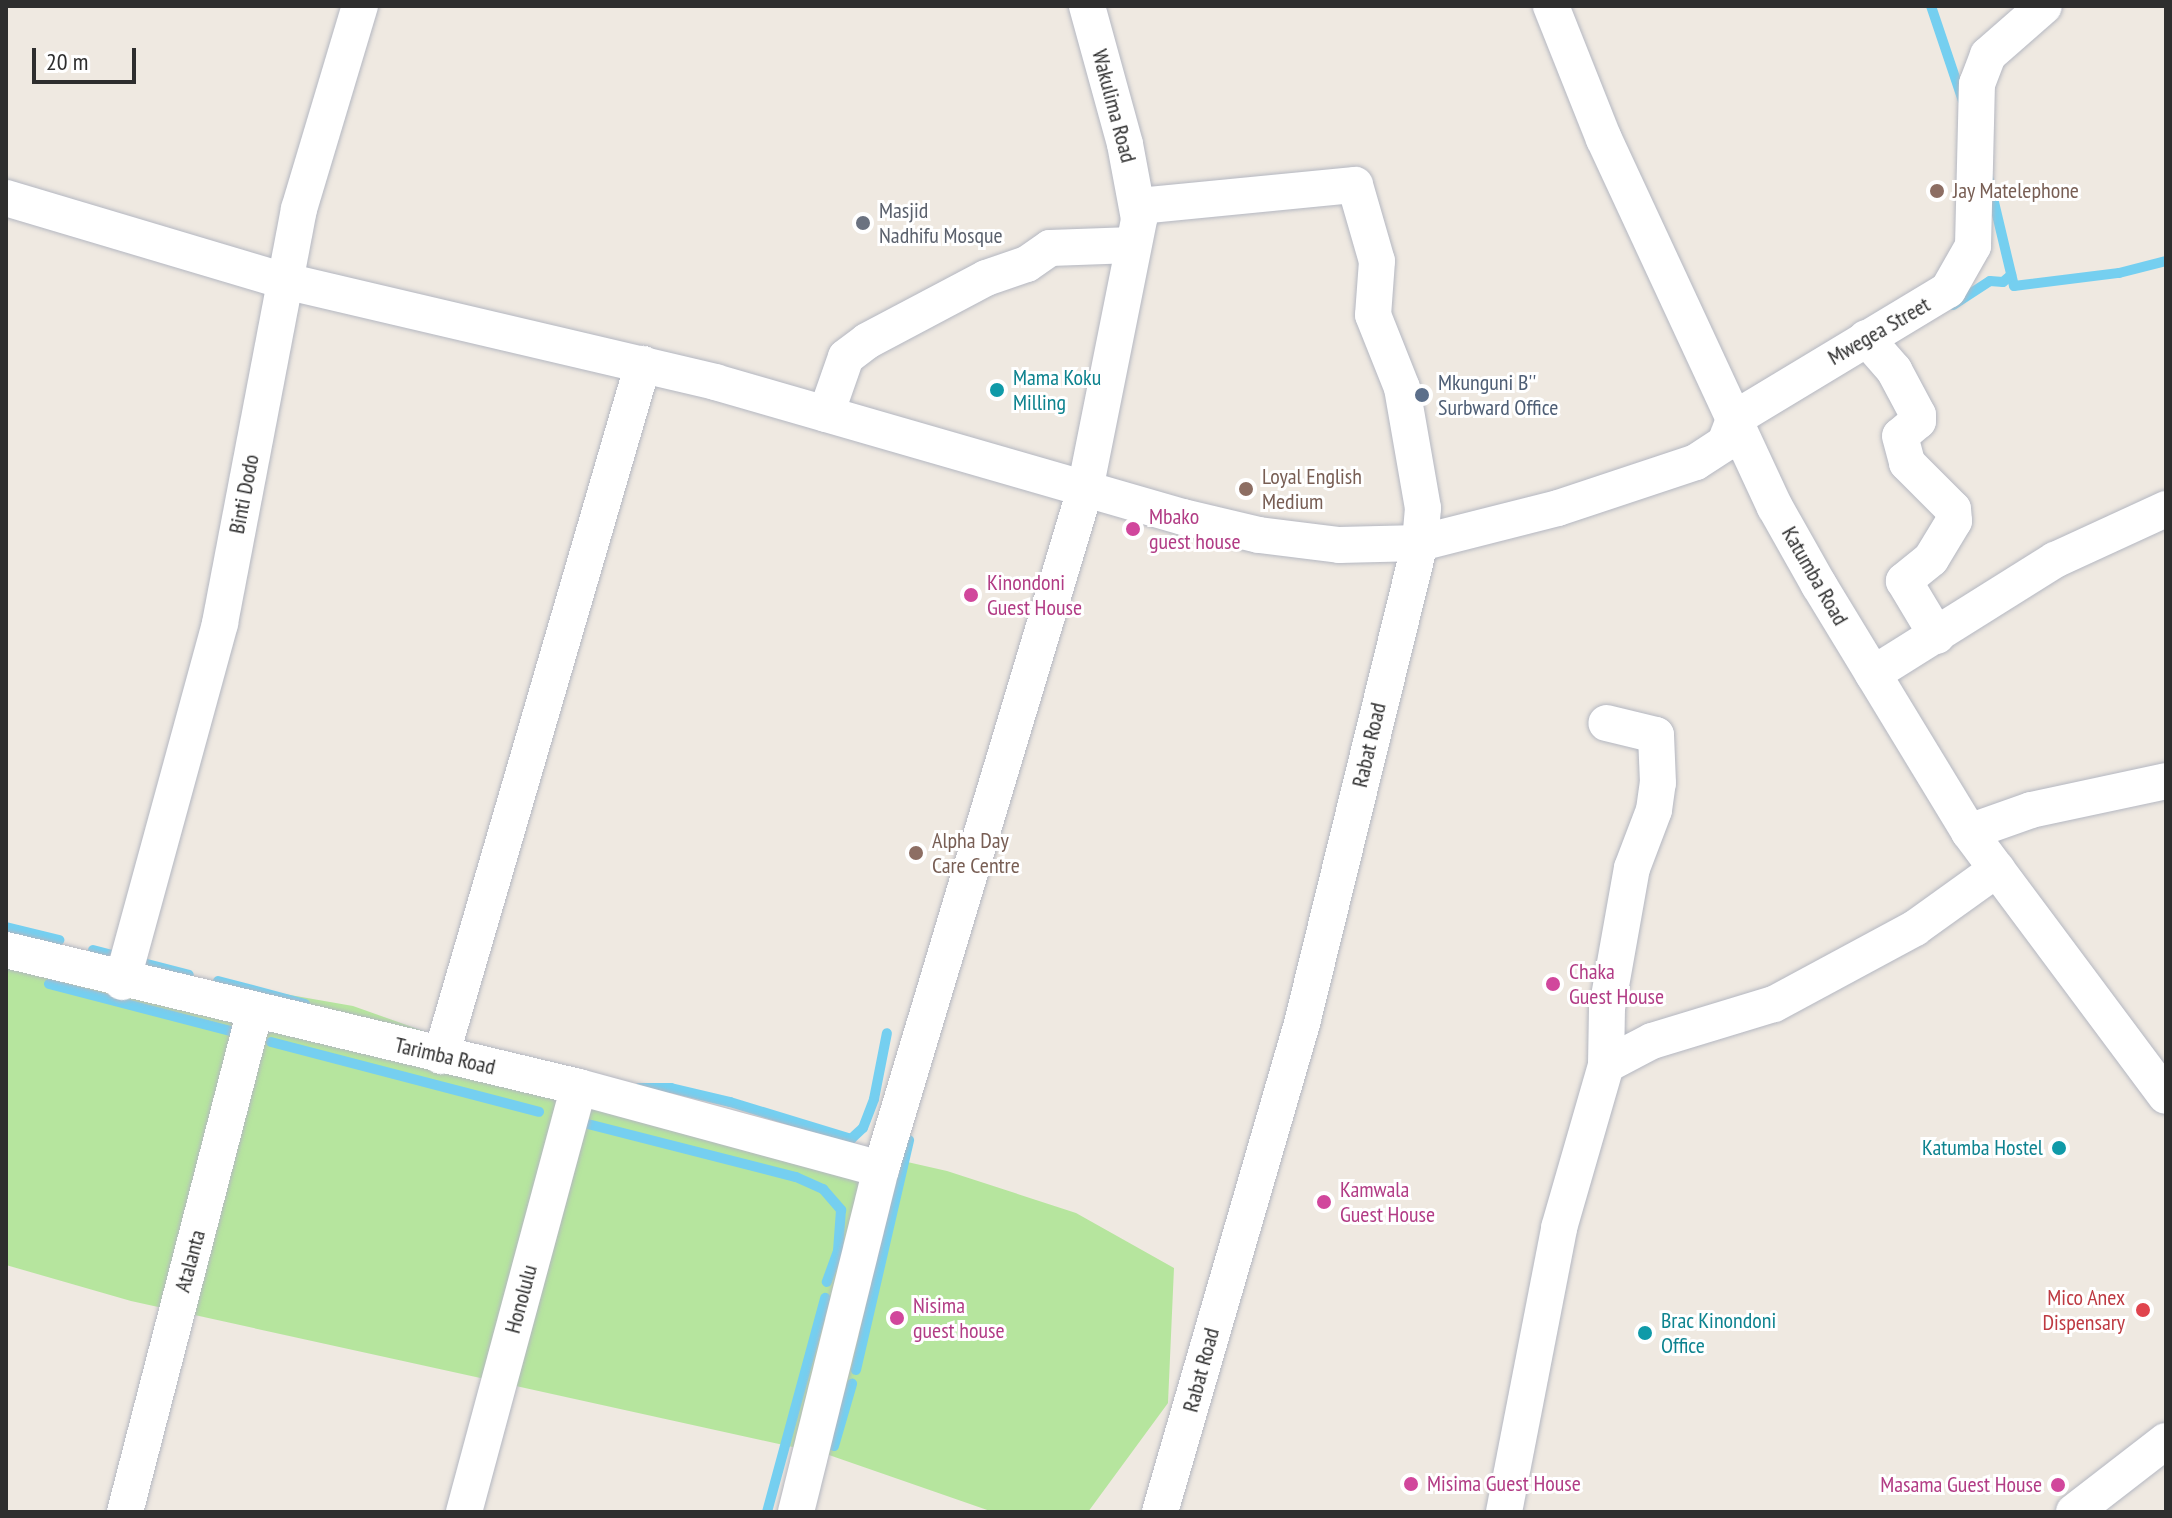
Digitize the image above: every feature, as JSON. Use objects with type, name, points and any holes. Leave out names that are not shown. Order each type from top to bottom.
[{"type":"street","name":"Binti Dodo","points":[[122,982],[220,623],[299,209],[360,6]]},
{"type":"street","name":"Wakulima Road","points":[[1087,6],[1139,206]]},
{"type":"street","name":"Katumba Road","points":[[1551,6],[1604,139],[1775,507],[1969,832],[2166,1096]]},
{"type":"street","name":"Mwegea Street","points":[[1734,419],[1866,338],[1918,311],[1948,290],[1962,272],[1973,246],[1977,84],[1988,55],[2044,6]]},
{"type":"street","name":"Rabat Road","points":[[1139,206],[1319,184],[1355,185],[1362,192],[1377,261],[1373,315],[1402,388],[1423,508],[1420,543],[1303,1020],[1160,1512]]},
{"type":"street","points":[[6,198],[285,281],[643,364],[1085,490],[1259,535],[1339,545],[1420,543],[1627,487],[1717,451],[1734,419]]},
{"type":"street","points":[[796,1512],[881,1169],[1085,490],[1139,206]]},
{"type":"street","points":[[826,414],[846,357],[867,341],[1050,248],[1133,245]]},
{"type":"street","points":[[1866,338],[1894,370],[1918,415],[1900,436],[1907,463],[1953,509],[1954,521],[1931,559],[1904,581],[1937,636]]},
{"type":"street","points":[[441,1056],[643,364]]},
{"type":"street","points":[[1873,674],[2055,560],[2166,509]]},
{"type":"street","points":[[1504,1512],[1556,1242],[1606,1065],[1611,984],[1634,859],[1654,810],[1658,783],[1656,735],[1606,723]]},
{"type":"street","points":[[1969,832],[2031,810],[2166,781]]},
{"type":"street","points":[[1606,1065],[1652,1041],[1774,1004],[1915,928],[1997,869]]},
{"type":"street","name":"Tarimba Road","points":[[6,950],[122,982],[255,1010],[579,1087],[881,1169]]},
{"type":"street","name":"Atalanta","points":[[125,1512],[255,1010]]},
{"type":"street","name":"Honolulu","points":[[464,1512],[579,1087]]},
{"type":"street","points":[[2074,1512],[2166,1441]]},
{"type":"green space","points":[[6,964],[94,968],[226,984],[353,1006],[460,1044],[828,1144],[947,1171],[1076,1213],[1174,1268],[1168,1403],[1088,1512],[993,1512],[829,1455],[131,1301],[6,1265]]},
{"type":"waterway","points":[[1931,6],[1963,101]]},
{"type":"waterway","points":[[1988,177],[2014,286],[2119,273],[2166,261]]},
{"type":"waterway","points":[[1953,305],[1990,281],[2003,282],[2011,275]]},
{"type":"waterway","points":[[6,927],[59,940]]},
{"type":"waterway","points":[[93,950],[189,975]]},
{"type":"waterway","points":[[218,981],[305,1004]]},
{"type":"waterway","points":[[49,984],[231,1031]]},
{"type":"waterway","points":[[639,1088],[671,1088],[730,1102],[851,1139],[863,1128],[874,1099],[887,1033]]},
{"type":"waterway","points":[[271,1042],[539,1112]]},
{"type":"waterway","points":[[576,1121],[796,1177],[823,1189],[841,1210],[838,1251],[827,1282]]},
{"type":"waterway","points":[[856,1370],[909,1140]]},
{"type":"waterway","points":[[767,1512],[825,1298]]},
{"type":"waterway","points":[[834,1446],[852,1384]]},
{"type":"place","name":"Jay Matelephone","points":[[1937,191]]},
{"type":"place","name":"Masjid Nadhifu Mosque","points":[[863,223]]},
{"type":"place","name":"Mama Koku Milling","points":[[997,390]]},
{"type":"place","name":"Mkunguni B'' Surbward Office","points":[[1422,395]]},
{"type":"place","name":"Loyal English Medium","points":[[1246,489]]},
{"type":"place","name":"Mbako guest house","points":[[1133,529]]},
{"type":"place","name":"Kinondoni Guest House","points":[[971,595]]},
{"type":"place","name":"Alpha Day Care Centre","points":[[916,853]]},
{"type":"place","name":"Chaka Guest House","points":[[1553,984]]},
{"type":"place","name":"Katumba Hostel","points":[[2059,1148]]},
{"type":"place","name":"Kamwala Guest House","points":[[1324,1202]]},
{"type":"place","name":"Mico Anex Dispensary","points":[[2143,1310]]},
{"type":"place","name":"Nisima guest house","points":[[897,1318]]},
{"type":"place","name":"Brac Kinondoni Office","points":[[1645,1333]]},
{"type":"place","name":"Misima Guest House","points":[[1411,1484]]},
{"type":"place","name":"Masama Guest House","points":[[2058,1485]]}]
